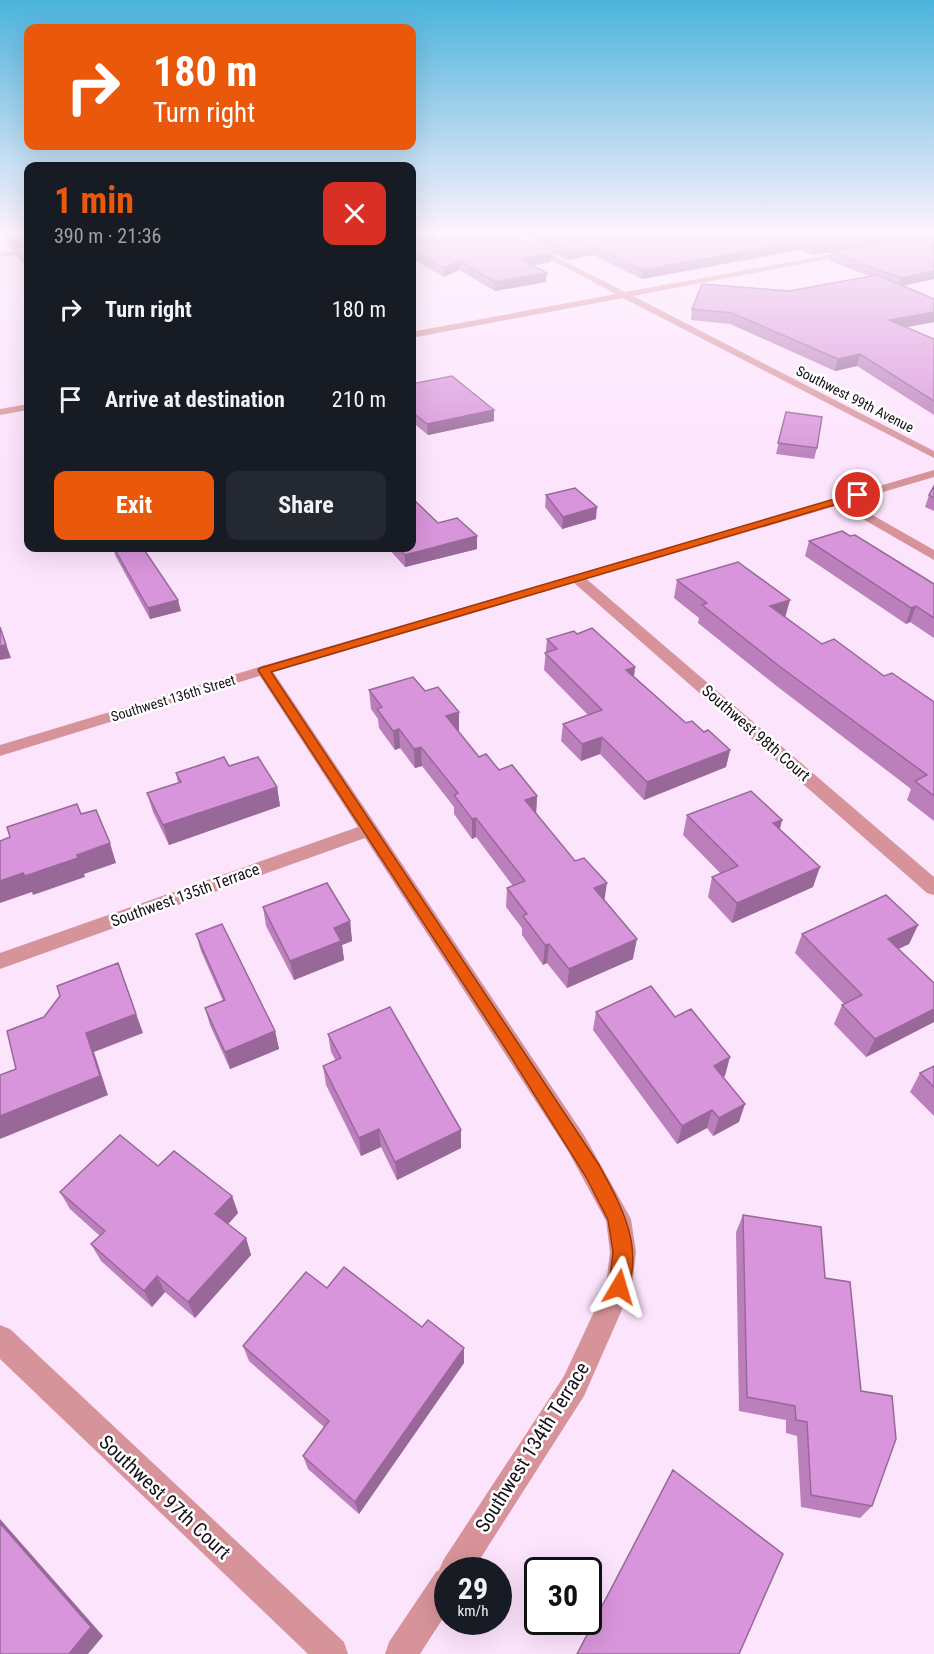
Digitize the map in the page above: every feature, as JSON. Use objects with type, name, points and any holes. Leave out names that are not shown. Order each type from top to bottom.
[{"type":"street","points":[[416,334],[532,312]]},
{"type":"street","name":"Southwest 99th Avenue","points":[[657,312],[934,455]]},
{"type":"street","points":[[0,412],[24,408]]},
{"type":"street","name":"Southwest 136th Street","points":[[0,751],[264,670],[934,473]]},
{"type":"street","points":[[839,500],[934,556]]},
{"type":"street","name":"Southwest 98th Court","points":[[578,579],[934,888]]},
{"type":"street","name":"Southwest 134th Terrace","points":[[264,670],[570,1134],[618,1219],[623,1252],[619,1287],[574,1386],[463,1557]]},
{"type":"street","name":"Southwest 135th Terrace","points":[[0,961],[370,829]]},
{"type":"street","name":"Southwest 97th Court","points":[[0,1339],[332,1654]]},
{"type":"street","points":[[401,1654],[434,1602]]},
{"type":"building","points":[[724,312],[933,312],[889,320],[934,339],[934,401],[860,354],[838,359],[732,313]]},
{"type":"building","points":[[452,376],[494,410],[427,424],[416,415],[416,383]]},
{"type":"building","points":[[786,412],[822,417],[817,448],[778,443]]},
{"type":"building","points":[[934,486],[934,498],[929,495]]},
{"type":"building","points":[[575,488],[597,507],[563,517],[546,495]]},
{"type":"building","points":[[416,502],[438,523],[457,518],[477,536],[405,555],[402,552],[416,552]]},
{"type":"building","points":[[842,531],[850,536],[855,535],[934,584],[934,618],[916,606],[911,608],[809,541]]},
{"type":"building","points":[[116,552],[146,552],[178,600],[148,608]]},
{"type":"building","points":[[738,562],[790,600],[770,606],[822,644],[834,639],[884,676],[892,673],[934,702],[934,796],[915,781],[927,775],[779,666],[702,605],[707,603],[677,580]]},
{"type":"building","points":[[0,627],[6,645],[0,646]]},
{"type":"building","points":[[592,628],[635,667],[626,670],[686,723],[692,721],[704,732],[708,730],[730,750],[647,782],[602,737],[582,744],[563,724],[602,710],[545,653],[557,649],[547,639],[574,631],[577,634]]},
{"type":"building","points":[[413,677],[425,691],[438,687],[459,712],[446,716],[479,757],[486,754],[499,770],[512,765],[537,796],[525,800],[575,861],[584,858],[607,883],[594,888],[637,939],[569,969],[549,944],[545,945],[523,916],[527,914],[507,888],[525,881],[476,818],[472,819],[454,795],[458,793],[421,747],[414,749],[399,729],[393,731],[377,709],[382,707],[369,690]]},
{"type":"building","points":[[224,757],[229,766],[258,757],[277,787],[163,825],[147,793],[181,782],[176,773]]},
{"type":"building","points":[[751,791],[782,820],[773,823],[820,867],[737,903],[712,877],[738,866],[687,815]]},
{"type":"building","points":[[77,804],[81,814],[96,810],[110,843],[77,855],[78,858],[25,876],[23,873],[0,881],[0,841],[10,837],[7,827]]},
{"type":"building","points":[[327,883],[350,921],[334,928],[341,941],[290,961],[263,907]]},
{"type":"building","points":[[886,895],[918,925],[888,939],[934,983],[934,1009],[875,1039],[842,1005],[862,995],[802,934]]},
{"type":"building","points":[[222,924],[275,1031],[225,1052],[205,1008],[225,1000],[196,934]]},
{"type":"building","points":[[118,963],[136,1014],[86,1033],[100,1076],[0,1116],[0,1075],[16,1069],[7,1031],[44,1017],[60,996],[57,986]]},
{"type":"building","points":[[651,986],[675,1017],[691,1009],[730,1057],[714,1066],[745,1104],[719,1118],[712,1110],[682,1126],[596,1012]]},
{"type":"building","points":[[390,1007],[461,1130],[395,1162],[379,1129],[359,1138],[323,1066],[341,1058],[328,1034]]},
{"type":"building","points":[[934,1066],[934,1087],[920,1073]]},
{"type":"building","points":[[120,1135],[158,1166],[174,1151],[232,1196],[215,1214],[246,1238],[188,1302],[157,1276],[144,1291],[91,1244],[105,1231],[60,1192]]},
{"type":"building","points":[[743,1215],[821,1227],[825,1278],[850,1282],[861,1391],[892,1396],[896,1439],[872,1506],[811,1495],[807,1422],[796,1420],[795,1406],[747,1397]]},
{"type":"building","points":[[344,1267],[422,1327],[428,1320],[464,1348],[355,1502],[303,1456],[329,1421],[243,1346],[306,1272],[327,1288]]},
{"type":"building","points":[[673,1470],[783,1554],[739,1654],[577,1654],[587,1635],[602,1635],[602,1606]]},
{"type":"building","points":[[0,1523],[91,1627],[69,1654],[0,1654]]},
{"type":"route","points":[[619,1287],[623,1252],[618,1219],[593,1171],[510,1041],[264,670],[858,495]]}]
